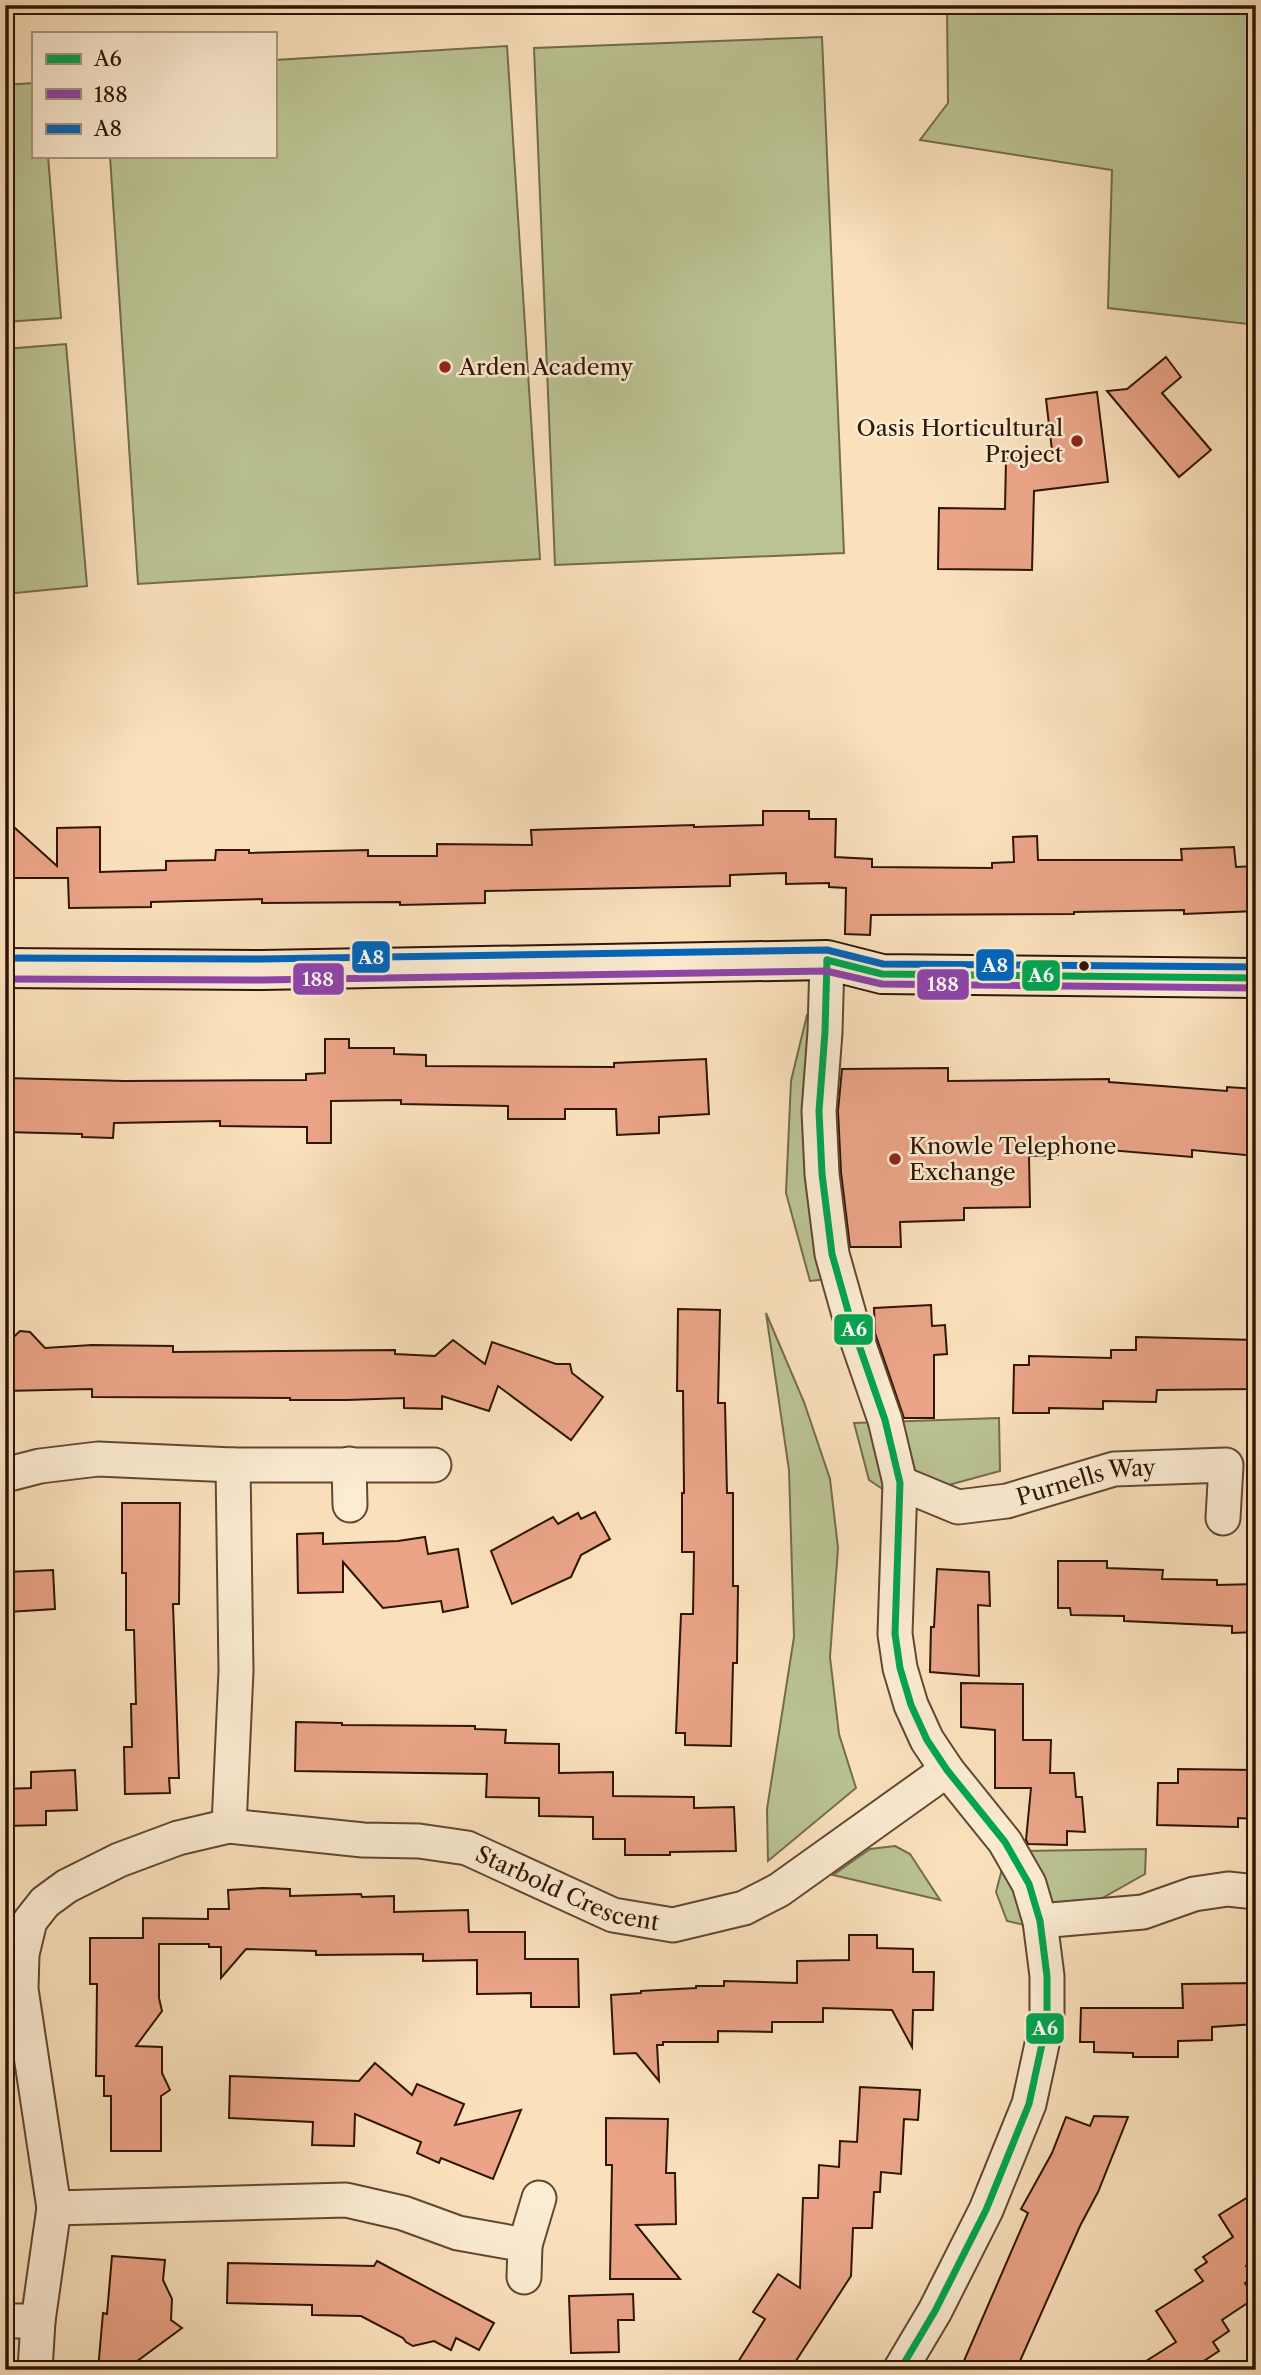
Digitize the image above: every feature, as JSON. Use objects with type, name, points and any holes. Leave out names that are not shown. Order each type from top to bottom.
[{"type":"main road","points":[[5,968],[261,970],[827,960],[882,974],[1256,978]]},
{"type":"street","points":[[827,960],[819,1111],[822,1174],[832,1254],[852,1325],[885,1420],[900,1483],[895,1634],[900,1668],[911,1705],[927,1740],[947,1770],[1005,1842],[1029,1884],[1040,1921],[1047,1976],[1047,2021],[1029,2104],[986,2210],[935,2311],[900,2370]]},
{"type":"street","points":[[5,1475],[40,1466],[98,1459],[233,1465],[434,1465]]},
{"type":"street","points":[[349,1464],[350,1505]]},
{"type":"street","points":[[229,1826],[236,1671],[233,1465]]},
{"type":"street","name":"Purnells Way","points":[[900,1483],[958,1507],[1007,1502],[1114,1469],[1226,1465],[1223,1518]]},
{"type":"street","name":"Starbold Crescent","points":[[35,2370],[38,2321],[54,2208],[20,1989],[22,1954],[17,1918],[67,1886],[119,1860],[178,1838],[229,1826],[363,1840],[418,1841],[467,1848],[613,1915],[673,1925],[744,1908],[779,1890],[947,1770]]},
{"type":"street","points":[[1040,1921],[1143,1912],[1194,1894],[1228,1889],[1256,1892]]},
{"type":"street","points":[[524,2277],[525,2245],[539,2198]]},
{"type":"street","points":[[54,2208],[346,2200],[403,2213],[458,2233],[525,2245]]},
{"type":"street","points":[[5,2321],[38,2321]]},
{"type":"green space","points":[[947,5],[1256,5],[1256,325],[1108,308],[1112,170],[920,140],[948,103]]},
{"type":"green space","points":[[822,37],[844,553],[555,565],[534,48]]},
{"type":"green space","points":[[507,46],[540,559],[138,584],[110,158],[276,158],[276,60]]},
{"type":"green space","points":[[32,83],[32,158],[48,158],[61,318],[5,322],[5,85]]},
{"type":"green space","points":[[66,344],[87,586],[5,594],[5,349]]},
{"type":"green space","points":[[827,1005],[834,1143],[838,1142],[846,1277],[810,1281],[786,1193],[791,1081],[807,1015]]},
{"type":"green space","points":[[766,1313],[804,1402],[830,1479],[838,1548],[830,1657],[839,1734],[856,1788],[768,1861],[767,1809],[794,1637],[789,1470]]},
{"type":"green space","points":[[999,1418],[1000,1471],[945,1486],[884,1490],[869,1480],[854,1423]]},
{"type":"green space","points":[[895,1846],[910,1854],[940,1900],[833,1875],[870,1849]]},
{"type":"green space","points":[[1146,1849],[1145,1874],[1065,1919],[1033,1927],[1007,1921],[996,1892],[1003,1865],[1023,1851]]},
{"type":"building","points":[[1166,357],[1181,377],[1162,393],[1211,450],[1179,477],[1107,391],[1127,389]]},
{"type":"building","points":[[1097,392],[1108,482],[1034,491],[1032,570],[938,569],[939,508],[1005,509],[1006,458],[1053,459],[1046,399]]},
{"type":"building","points":[[763,811],[809,811],[809,819],[836,819],[835,857],[872,859],[872,867],[992,868],[992,863],[1014,862],[1013,837],[1037,836],[1038,860],[1182,860],[1181,849],[1234,847],[1236,867],[1256,866],[1256,911],[1184,914],[1184,910],[1074,914],[871,915],[870,935],[845,934],[846,888],[829,887],[829,883],[786,884],[786,873],[730,875],[730,886],[485,891],[485,903],[262,903],[262,899],[151,902],[151,907],[69,908],[68,878],[5,878],[5,819],[57,866],[57,828],[100,827],[100,872],[166,870],[166,861],[215,860],[216,850],[249,850],[249,853],[368,850],[368,856],[437,856],[437,844],[532,845],[531,830],[763,825]]},
{"type":"building","points":[[325,1039],[349,1039],[349,1048],[394,1048],[394,1054],[426,1055],[426,1066],[614,1067],[614,1063],[706,1059],[709,1114],[659,1117],[659,1133],[617,1135],[616,1109],[565,1109],[565,1119],[508,1119],[508,1106],[401,1104],[401,1100],[331,1101],[331,1143],[307,1143],[307,1127],[220,1126],[220,1121],[114,1123],[113,1138],[82,1137],[82,1134],[5,1132],[5,1078],[124,1081],[306,1080],[306,1074],[325,1073]]},
{"type":"building","points":[[948,1068],[948,1081],[1109,1079],[1109,1082],[1227,1091],[1227,1087],[1256,1089],[1256,1156],[1192,1150],[1192,1157],[1085,1148],[1085,1154],[1029,1156],[1030,1207],[964,1208],[964,1220],[900,1222],[901,1247],[850,1247],[841,1172],[838,1111],[842,1069]]},
{"type":"building","points":[[931,1305],[932,1326],[945,1325],[947,1354],[934,1355],[934,1418],[904,1418],[875,1333],[874,1308]]},
{"type":"building","points":[[678,1309],[720,1310],[718,1403],[725,1403],[727,1493],[733,1493],[733,1586],[738,1586],[737,1663],[733,1663],[731,1746],[685,1745],[685,1733],[676,1733],[681,1614],[693,1614],[694,1552],[682,1552],[683,1391],[677,1391]]},
{"type":"building","points":[[20,1331],[30,1332],[45,1348],[92,1345],[173,1346],[173,1352],[395,1350],[395,1354],[435,1356],[453,1340],[485,1364],[492,1342],[556,1364],[570,1364],[572,1373],[603,1397],[571,1440],[498,1386],[489,1411],[442,1396],[442,1409],[404,1408],[404,1398],[290,1400],[92,1397],[92,1389],[5,1391],[5,1345]]},
{"type":"building","points":[[1136,1337],[1256,1340],[1256,1389],[1157,1390],[1156,1402],[1103,1401],[1103,1409],[1049,1408],[1049,1413],[1013,1413],[1014,1365],[1029,1365],[1029,1356],[1111,1358],[1111,1350],[1136,1350]]},
{"type":"building","points":[[122,1503],[180,1503],[179,1604],[173,1604],[179,1778],[169,1778],[170,1793],[125,1794],[124,1747],[132,1747],[131,1704],[136,1704],[134,1630],[126,1630],[126,1573],[122,1573]]},
{"type":"building","points":[[595,1512],[610,1539],[581,1555],[571,1577],[512,1604],[491,1551],[553,1517],[558,1524],[578,1513],[581,1519]]},
{"type":"building","points":[[323,1533],[323,1544],[398,1541],[425,1537],[428,1554],[458,1549],[468,1607],[443,1612],[441,1601],[383,1608],[343,1562],[343,1592],[298,1593],[297,1534]]},
{"type":"building","points":[[1058,1561],[1107,1561],[1107,1568],[1163,1570],[1162,1579],[1217,1580],[1217,1585],[1256,1584],[1256,1632],[1232,1633],[1232,1626],[1124,1621],[1124,1616],[1071,1615],[1070,1608],[1058,1608]]},
{"type":"building","points":[[937,1569],[989,1572],[990,1606],[978,1605],[979,1676],[930,1672]]},
{"type":"building","points":[[53,1570],[55,1609],[8,1612],[6,1572]]},
{"type":"building","points":[[961,1683],[1023,1684],[1023,1740],[1051,1740],[1050,1773],[1074,1773],[1076,1797],[1082,1797],[1085,1832],[1067,1831],[1067,1845],[1028,1844],[1026,1840],[1031,1788],[995,1788],[995,1730],[961,1727]]},
{"type":"building","points":[[296,1722],[475,1726],[475,1729],[506,1730],[505,1743],[559,1744],[559,1773],[613,1772],[613,1796],[694,1797],[694,1808],[734,1807],[736,1851],[625,1855],[625,1839],[593,1839],[593,1817],[539,1816],[539,1798],[486,1797],[487,1774],[295,1771]]},
{"type":"building","points":[[1178,1769],[1256,1770],[1256,1819],[1238,1818],[1238,1827],[1157,1825],[1158,1783],[1178,1783]]},
{"type":"building","points":[[75,1770],[77,1810],[46,1811],[46,1825],[5,1826],[5,1789],[31,1788],[31,1772]]},
{"type":"building","points":[[290,1889],[290,1896],[394,1896],[394,1912],[468,1910],[469,1932],[525,1932],[525,1959],[578,1959],[579,2007],[531,2007],[531,1993],[477,1994],[477,1960],[423,1961],[423,1954],[316,1955],[316,1951],[246,1949],[221,1978],[221,1947],[209,1947],[209,1944],[159,1944],[159,1998],[162,2011],[136,2046],[162,2047],[162,2073],[170,2090],[161,2096],[161,2151],[111,2151],[111,2096],[104,2096],[104,2076],[96,2076],[97,1984],[90,1984],[90,1938],[143,1938],[143,1918],[208,1919],[208,1909],[229,1909],[228,1890]]},
{"type":"building","points":[[849,1935],[877,1935],[877,1948],[913,1949],[913,1972],[934,1972],[933,2010],[913,2010],[912,2047],[892,2010],[823,2008],[823,2022],[772,2022],[772,2032],[718,2031],[718,2042],[663,2042],[663,2045],[657,2045],[659,2081],[636,2053],[614,2054],[611,1995],[696,1986],[724,1986],[724,1981],[797,1983],[797,1961],[849,1960]]},
{"type":"building","points":[[1256,1983],[1256,2024],[1212,2027],[1212,2040],[1178,2041],[1178,2057],[1133,2057],[1133,2053],[1094,2052],[1094,2042],[1080,2042],[1081,2008],[1183,2008],[1182,1984]]},
{"type":"building","points":[[375,2063],[412,2095],[417,2084],[464,2104],[455,2125],[521,2110],[493,2179],[441,2158],[439,2163],[417,2153],[421,2142],[355,2114],[354,2146],[312,2145],[313,2122],[229,2118],[230,2076],[359,2081]]},
{"type":"building","points":[[860,2087],[920,2090],[918,2120],[904,2119],[901,2174],[881,2172],[880,2192],[874,2192],[872,2228],[853,2228],[851,2276],[790,2370],[733,2370],[765,2319],[753,2312],[778,2274],[800,2288],[803,2198],[818,2198],[819,2165],[839,2167],[840,2141],[857,2142]]},
{"type":"building","points":[[1094,2116],[1128,2117],[1098,2192],[1080,2226],[1016,2370],[960,2370],[1028,2213],[1021,2209],[1052,2153],[1066,2117],[1090,2126]]},
{"type":"building","points":[[606,2118],[668,2119],[666,2173],[675,2173],[676,2224],[636,2225],[680,2279],[610,2279],[612,2165],[606,2165]]},
{"type":"building","points":[[1256,2192],[1256,2271],[1250,2263],[1246,2266],[1254,2278],[1245,2283],[1255,2298],[1222,2320],[1229,2331],[1213,2342],[1219,2351],[1190,2370],[1132,2370],[1176,2342],[1156,2311],[1203,2281],[1195,2270],[1207,2262],[1203,2257],[1233,2237],[1219,2215]]},
{"type":"building","points":[[112,2256],[165,2260],[163,2280],[172,2299],[171,2320],[182,2328],[125,2370],[98,2370],[103,2313],[107,2314]]},
{"type":"building","points":[[377,2261],[494,2323],[479,2350],[456,2338],[451,2350],[434,2341],[413,2346],[361,2316],[312,2315],[312,2305],[227,2303],[228,2263],[374,2266]]},
{"type":"building","points":[[633,2294],[634,2320],[618,2320],[619,2352],[571,2353],[569,2296]]},
{"type":"transit line","name":"A8","points":[[5,958],[261,959],[827,950],[883,964],[1256,967]]},
{"type":"transit line","name":"A6","points":[[827,960],[819,1111],[822,1174],[832,1254],[852,1325],[885,1420],[900,1483],[895,1634],[900,1668],[911,1705],[927,1740],[947,1770],[1005,1842],[1029,1884],[1040,1921],[1047,1976],[1047,2021],[1029,2104],[986,2210],[935,2311],[900,2370]]},
{"type":"transit line","name":"A6","points":[[827,960],[882,974],[1256,978]]},
{"type":"transit line","name":"188","points":[[5,979],[261,980],[826,971],[882,984],[1256,988]]},
{"type":"place","name":"Arden Academy","points":[[445,367]]},
{"type":"place","name":"Oasis Horticultural Project","points":[[1077,441]]},
{"type":"place","name":"Knowle Telephone Exchange","points":[[895,1159]]}]
